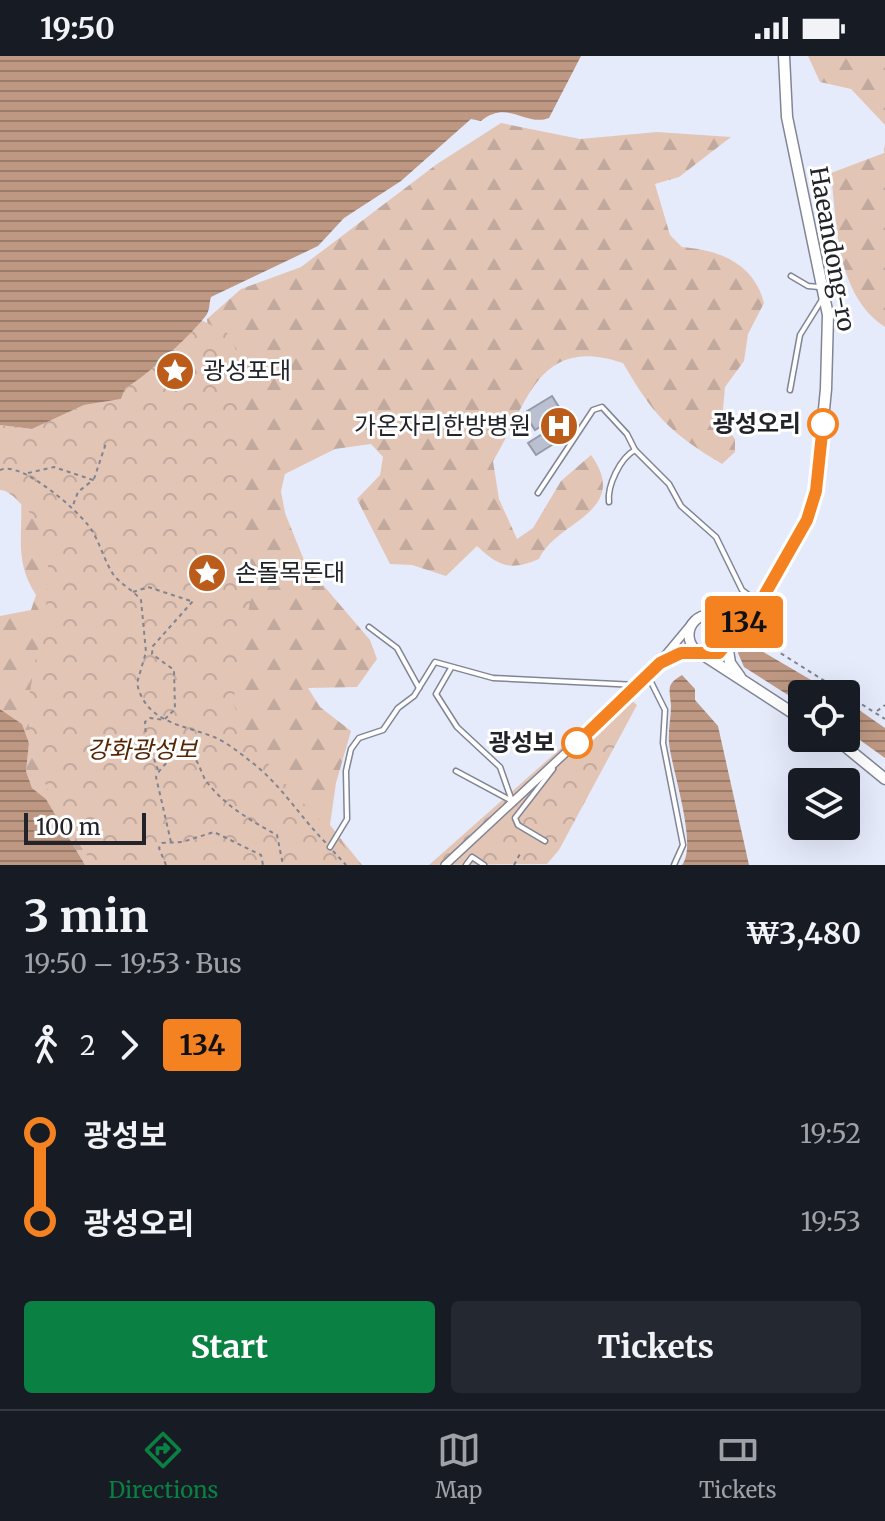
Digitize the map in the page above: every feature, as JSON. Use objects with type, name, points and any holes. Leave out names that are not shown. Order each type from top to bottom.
[{"type":"main road","name":"Haeandong-ro","points":[[728,641],[773,582],[800,535],[816,491],[829,349],[823,292],[787,117],[784,56]]},
{"type":"main road","name":"Haeandong-ro","points":[[717,617],[740,612],[757,600],[773,582]]},
{"type":"main road","points":[[728,641],[735,671],[756,692]]},
{"type":"main road","points":[[702,654],[788,711]]},
{"type":"main road","points":[[852,752],[885,779]]},
{"type":"street","points":[[448,864],[639,685],[693,622],[704,615],[717,617],[726,625],[728,641],[719,653],[681,653],[660,663]]},
{"type":"street","points":[[693,622],[688,635],[702,654]]},
{"type":"lane","points":[[790,390],[800,335],[823,292],[791,276]]},
{"type":"lane","points":[[538,493],[597,407],[607,410],[627,434],[635,450],[669,484],[681,506],[716,537],[742,590],[757,600]]},
{"type":"lane","points":[[609,502],[609,493],[623,460],[635,450]]},
{"type":"lane","points":[[369,627],[397,648],[419,688]]},
{"type":"lane","points":[[330,847],[347,819],[346,771],[351,749],[359,738],[383,730],[419,688],[435,662],[493,678],[639,685]]},
{"type":"lane","points":[[451,668],[436,694],[457,727],[500,767],[512,801]]},
{"type":"lane","points":[[648,676],[665,710],[663,743],[683,845],[674,865]]},
{"type":"lane","points":[[545,841],[518,825],[515,818],[559,761]]},
{"type":"lane","points":[[456,771],[512,801]]},
{"type":"lane","points":[[466,865],[472,857],[484,865]]},
{"type":"path","points":[[72,509],[78,492],[93,480],[106,443]]},
{"type":"path","points":[[26,473],[54,467],[93,480]]},
{"type":"path","points":[[0,470],[13,468],[26,473],[72,509],[90,527],[115,577],[133,592],[144,607],[146,638],[138,691],[164,720]]},
{"type":"path","points":[[133,592],[148,587],[193,601],[153,646],[152,654],[174,670],[176,683],[175,709],[164,720]]},
{"type":"path","points":[[740,626],[764,645],[885,719]]},
{"type":"path","points":[[876,712],[885,705]]},
{"type":"path","points":[[171,842],[156,784],[158,771],[146,737],[145,722],[150,718],[214,738],[251,762],[346,865]]},
{"type":"path","points":[[158,771],[179,754],[193,755],[214,789],[245,817],[277,835],[283,865]]},
{"type":"path","points":[[166,865],[159,845],[214,832],[261,855],[263,865]]},
{"type":"path","points":[[514,865],[521,852]]},
{"type":"green space","points":[[808,56],[885,56],[885,125],[851,89],[820,82]]},
{"type":"green space","points":[[501,123],[580,139],[657,132],[731,137],[679,177],[655,184],[670,235],[682,247],[722,255],[743,268],[759,289],[764,303],[748,334],[744,361],[725,387],[722,421],[735,439],[735,452],[722,464],[676,432],[654,410],[623,363],[594,357],[571,358],[553,366],[539,380],[493,461],[499,499],[517,539],[533,528],[561,481],[591,455],[601,474],[603,490],[597,503],[548,546],[539,559],[521,565],[506,565],[492,559],[477,546],[446,576],[412,565],[390,564],[357,499],[380,475],[383,457],[371,444],[335,449],[285,474],[281,491],[285,513],[306,565],[370,640],[377,659],[357,687],[308,688],[320,707],[351,731],[336,783],[330,825],[362,865],[85,865],[46,799],[32,788],[26,771],[29,743],[22,724],[0,709],[0,616],[31,610],[36,595],[22,560],[21,498],[208,331],[207,319],[241,289],[301,267],[437,164]]},
{"type":"green space","points":[[885,143],[885,327],[869,313],[848,278],[838,237],[831,173],[884,153]]},
{"type":"green space","name":"강화광성보","points":[[201,320],[231,335],[241,367],[237,510],[253,584],[233,703],[246,734],[277,775],[361,865],[94,865],[62,817],[32,746],[29,701],[45,610],[47,551],[38,525],[20,503],[0,490],[0,425],[32,429],[84,405],[121,399],[124,388],[165,357]]},
{"type":"green space","points":[[623,693],[637,705],[559,850],[547,864],[429,865]]},
{"type":"shaded area","points":[[0,56],[581,56],[549,118],[541,120],[500,113],[481,121],[471,119],[401,181],[344,218],[318,246],[211,297],[208,312],[201,322],[155,366],[125,388],[121,399],[84,405],[32,429],[0,425]]},
{"type":"shaded area","points":[[746,642],[811,680],[788,680],[788,695],[744,667],[738,653]]},
{"type":"shaded area","points":[[682,675],[695,689],[695,700],[718,726],[749,865],[682,865],[686,855],[686,825],[669,738],[670,688]]},
{"type":"shaded area","points":[[0,709],[22,724],[29,743],[26,771],[32,788],[46,799],[85,865],[0,865]]},
{"type":"shaded area","points":[[860,711],[885,728],[885,758],[860,740]]},
{"type":"building","name":"가온자리한방병원","points":[[552,396],[574,431],[536,455],[528,443],[550,429],[546,423],[535,430],[524,413]]},
{"type":"bus line","name":"134","points":[[577,743],[660,663],[681,653],[705,656],[719,653],[752,613],[785,563],[807,520],[816,491],[823,424]]},
{"type":"place","name":"광성포대","points":[[175,371]]},
{"type":"place","name":"광성오리","points":[[823,424]]},
{"type":"place","name":"가온자리한방병원","points":[[559,426]]},
{"type":"place","name":"손돌목돈대","points":[[207,573]]},
{"type":"place","name":"광성보","points":[[577,743]]}]
